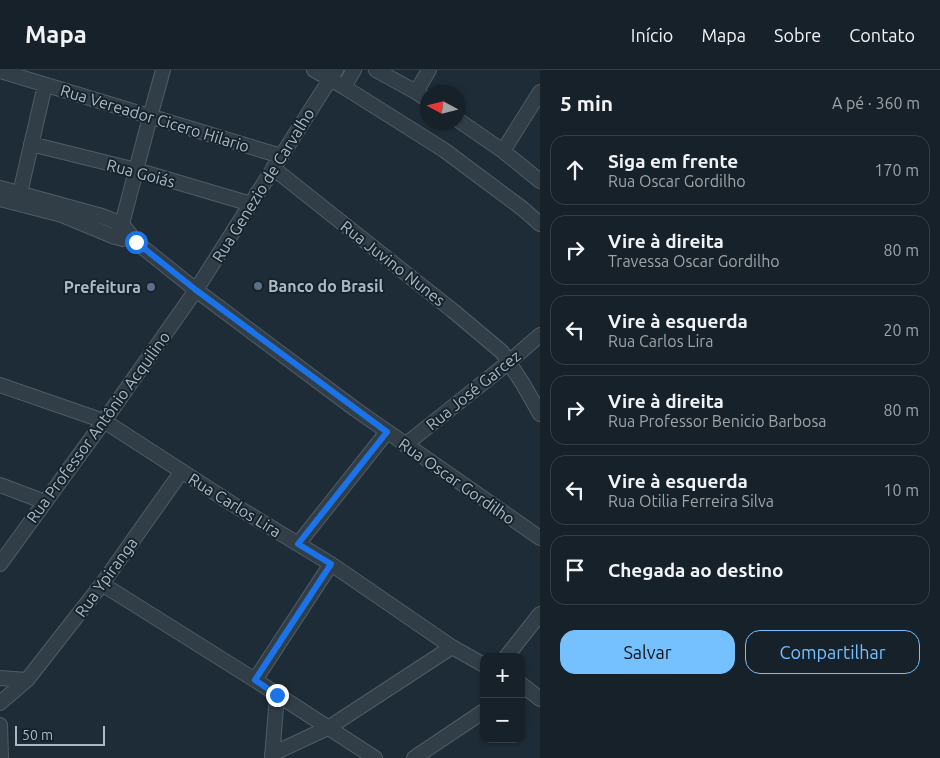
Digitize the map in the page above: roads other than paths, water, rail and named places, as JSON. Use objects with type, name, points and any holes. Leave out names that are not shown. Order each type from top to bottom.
[{"type":"street","points":[[115,237],[122,224],[164,70]]},
{"type":"street","points":[[314,70],[333,75],[344,87],[444,150],[523,209],[540,224]]},
{"type":"street","points":[[344,87],[354,70]]},
{"type":"street","points":[[376,70],[420,95]]},
{"type":"street","points":[[425,85],[429,70]]},
{"type":"street","name":"Rua Vereador Cicero Hilario","points":[[0,72],[150,117],[277,162]]},
{"type":"street","name":"Rua Genezio de Carvalho","points":[[196,290],[333,75]]},
{"type":"street","points":[[20,193],[45,85]]},
{"type":"street","points":[[503,151],[540,92]]},
{"type":"street","points":[[465,125],[537,174]]},
{"type":"street","name":"Rua Goiás","points":[[31,144],[136,170],[251,204]]},
{"type":"street","name":"Rua Juvino Nunes","points":[[277,162],[502,352],[540,414]]},
{"type":"street","points":[[0,188],[102,216],[122,224]]},
{"type":"street","name":"Rua Oscar Gordilho","points":[[0,200],[62,216],[115,237],[136,242]]},
{"type":"street","name":"Rua Oscar Gordilho","points":[[122,224],[136,242],[196,290],[405,445],[540,538]]},
{"type":"street","name":"Rua Professor Antônio Acquilino","points":[[0,564],[196,290]]},
{"type":"street","name":"Rua José Garcez","points":[[405,445],[540,335]]},
{"type":"street","name":"Rua Carlos Lira","points":[[0,385],[104,421],[331,564],[452,647],[480,662]]},
{"type":"street","points":[[298,544],[387,432]]},
{"type":"street","name":"Rua Ypiranga","points":[[0,703],[27,680],[102,584],[182,471]]},
{"type":"street","points":[[0,485],[45,502]]},
{"type":"street","points":[[255,680],[331,564]]},
{"type":"street","points":[[102,584],[375,758]]},
{"type":"street","points":[[509,653],[540,614]]},
{"type":"street","points":[[272,756],[328,728],[452,647]]},
{"type":"street","points":[[0,678],[27,680]]},
{"type":"street","points":[[525,687],[540,699]]},
{"type":"street","points":[[272,756],[277,695]]},
{"type":"street","points":[[414,758],[480,714]]},
{"type":"street","points":[[0,725],[1,758]]},
{"type":"place","name":"Banco do Brasil","points":[[258,286]]},
{"type":"place","name":"Prefeitura","points":[[151,287]]}]
